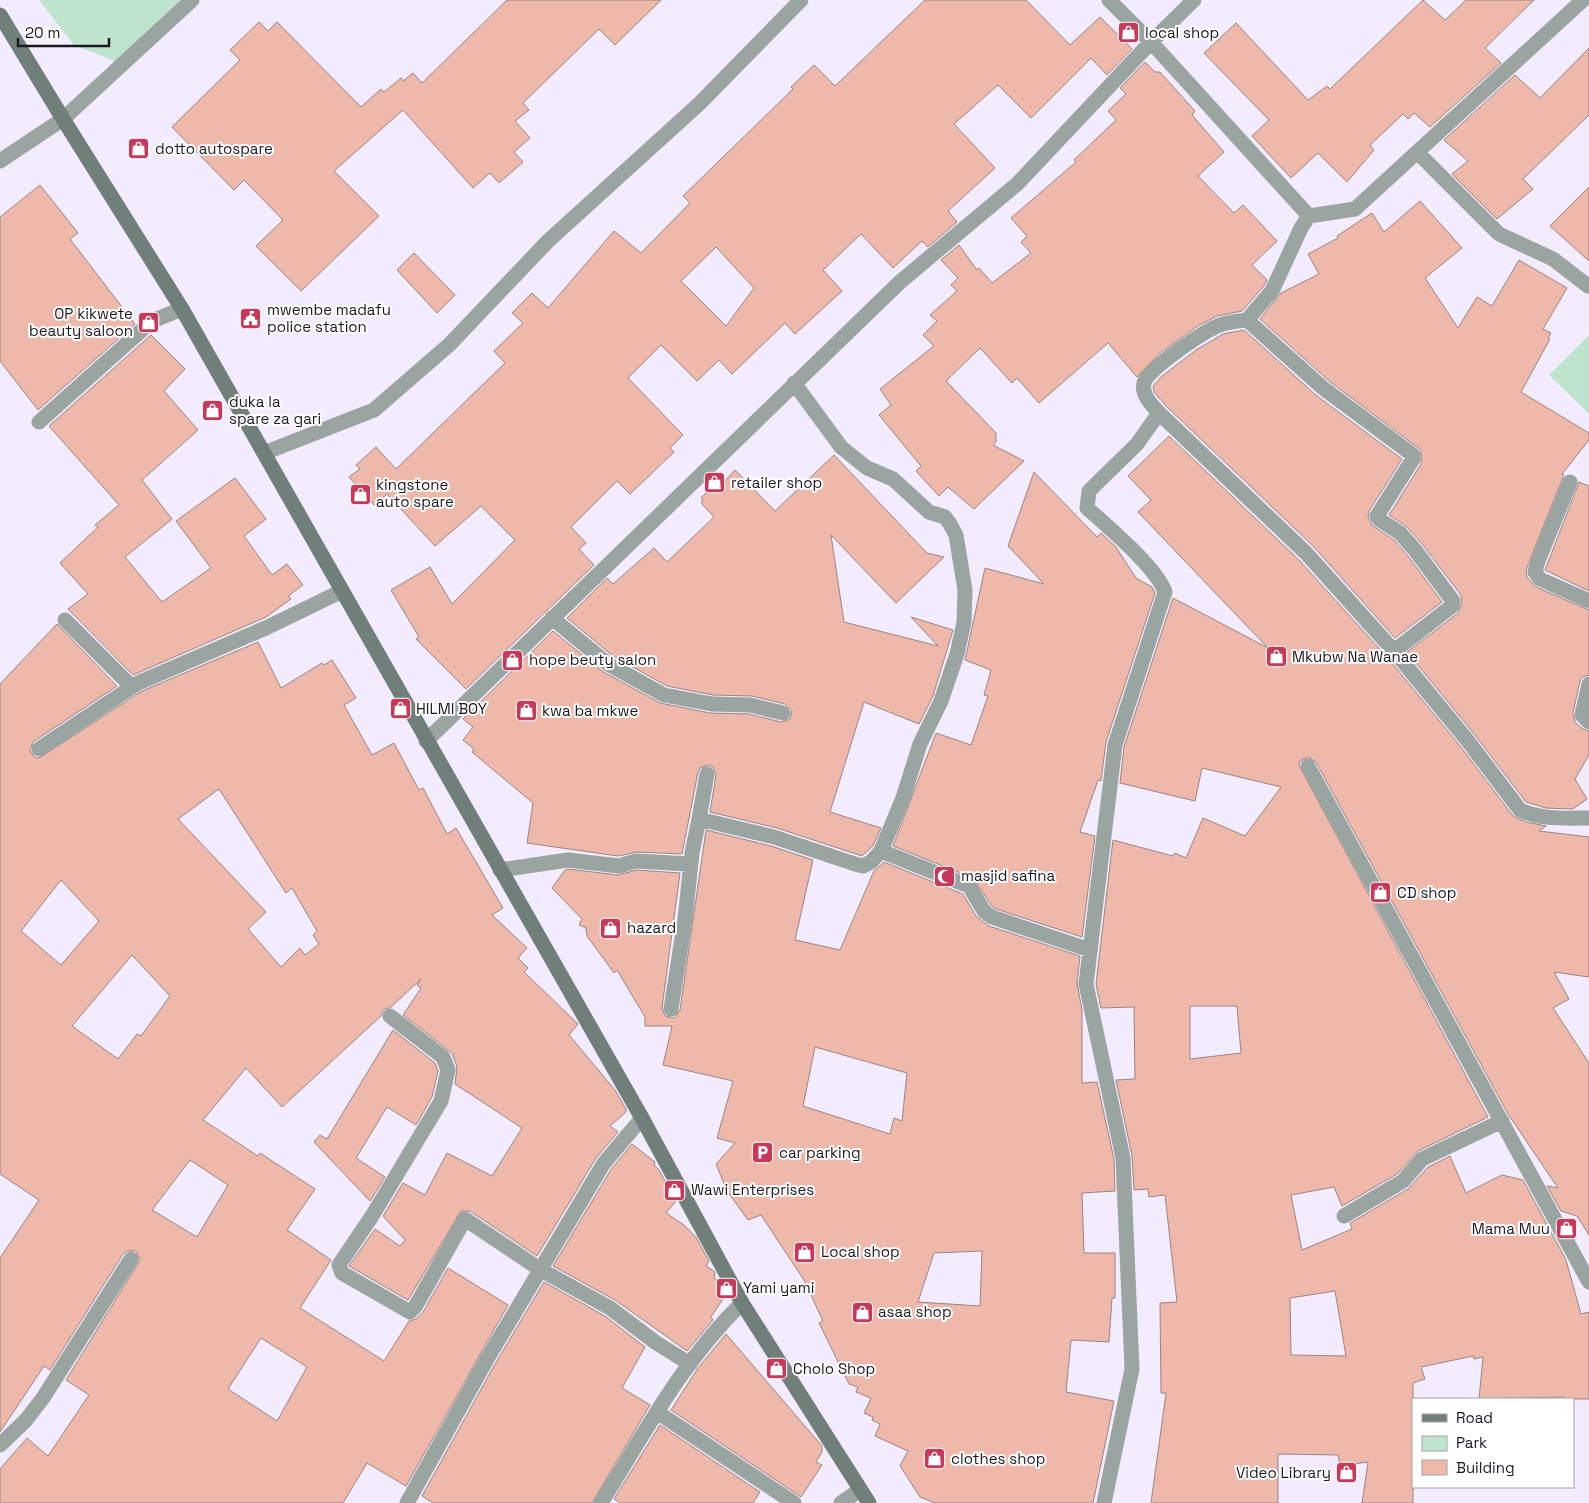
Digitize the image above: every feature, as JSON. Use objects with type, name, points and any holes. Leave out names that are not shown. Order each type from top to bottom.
[{"type":"main road","points":[[0,14],[62,119],[182,309],[642,1118],[742,1303],[869,1503]]},
{"type":"street","points":[[0,161],[62,119],[192,0]]},
{"type":"street","points":[[264,453],[374,410],[450,344],[548,241],[699,104],[800,0]]},
{"type":"street","points":[[1109,0],[1151,42],[1309,216]]},
{"type":"street","points":[[426,741],[900,282],[1017,184],[1151,42],[1194,0]]},
{"type":"street","points":[[1583,0],[1354,208],[1309,216],[1301,228],[1272,291],[1247,320],[1220,325],[1191,341],[1149,374],[1144,383],[1144,393],[1159,413],[1306,553],[1394,651],[1468,741],[1520,810],[1531,816],[1589,818]]},
{"type":"street","points":[[1416,152],[1499,234],[1552,259],[1588,286]]},
{"type":"street","points":[[39,422],[152,322],[182,309]]},
{"type":"street","points":[[1247,320],[1322,388],[1413,454],[1413,459],[1378,516],[1380,520],[1400,533],[1453,601],[1452,606],[1394,651]]},
{"type":"street","points":[[699,819],[774,837],[863,866],[871,862],[880,851],[902,798],[920,744],[941,701],[957,654],[964,622],[965,590],[956,535],[945,517],[929,512],[893,479],[866,468],[841,447],[794,383]]},
{"type":"street","points":[[1104,1503],[1132,1369],[1123,1158],[1086,984],[1115,745],[1165,592],[1162,583],[1087,508],[1087,499],[1089,491],[1137,444],[1159,413]]},
{"type":"street","points":[[1570,482],[1535,572],[1540,579],[1589,601]]},
{"type":"street","points":[[39,749],[132,688],[342,591]]},
{"type":"street","points":[[552,618],[608,664],[664,695],[712,704],[750,705],[783,714]]},
{"type":"street","points":[[65,620],[132,688]]},
{"type":"street","points":[[1589,684],[1582,707],[1582,715],[1589,722]]},
{"type":"street","points":[[1308,766],[1589,1282]]},
{"type":"street","points":[[671,1009],[685,919],[690,864],[707,774]]},
{"type":"street","points":[[880,851],[969,886],[984,911],[992,917],[1090,950]]},
{"type":"street","points":[[500,870],[568,860],[619,866],[636,861],[690,864]]},
{"type":"street","points":[[390,1016],[443,1057],[448,1070],[441,1101],[372,1216],[339,1265],[339,1269],[368,1290],[410,1312],[416,1307],[464,1219],[541,1270],[610,1308],[655,1342],[690,1364]]},
{"type":"street","points":[[407,1503],[487,1358],[604,1163],[642,1118]]},
{"type":"street","points":[[1344,1216],[1403,1181],[1422,1159],[1502,1121]]},
{"type":"street","points":[[0,1445],[26,1420],[43,1398],[131,1259]]},
{"type":"street","points":[[601,1503],[657,1412],[690,1364],[742,1303]]},
{"type":"street","points":[[657,1412],[794,1503]]},
{"type":"street","points":[[841,1503],[860,1490]]},
{"type":"green space","points":[[39,0],[181,0],[117,62],[74,45]]},
{"type":"green space","points":[[1589,335],[1589,414],[1549,375]]},
{"type":"building","points":[[507,0],[661,0],[615,45],[599,29],[523,103],[529,110],[515,121],[530,138],[514,152],[523,162],[499,183],[490,173],[473,188],[403,110],[334,171],[379,216],[301,291],[256,246],[283,220],[244,180],[234,190],[172,127],[240,60],[230,50],[259,22],[268,31],[277,22],[361,107],[381,89],[384,92],[401,78],[403,81],[413,73],[422,83]]},
{"type":"building","points":[[925,0],[1026,0],[1070,45],[1100,17],[1132,49],[1107,75],[1091,58],[1031,118],[998,85],[954,124],[995,168],[948,211],[957,222],[928,247],[922,241],[893,268],[861,234],[823,270],[842,291],[795,334],[785,323],[732,374],[719,360],[697,381],[661,345],[628,378],[683,435],[670,448],[674,452],[630,494],[617,481],[571,527],[586,543],[579,549],[594,565],[466,689],[416,639],[419,637],[391,590],[430,567],[452,604],[515,540],[481,506],[435,546],[387,494],[374,505],[349,477],[360,469],[356,465],[376,447],[396,469],[505,363],[494,351],[523,323],[512,313],[532,293],[548,308],[614,231],[641,253],[690,203],[683,196],[793,89],[791,87],[814,65],[835,86]],"holes":[[[716,247],[754,288],[726,326],[681,281]]]},
{"type":"building","points":[[1423,0],[1445,20],[1466,0],[1534,0],[1485,48],[1501,63],[1430,127],[1414,113],[1408,119],[1403,114],[1370,145],[1374,150],[1347,182],[1318,153],[1291,178],[1252,136],[1269,120],[1204,53],[1236,23],[1308,100],[1327,86],[1330,89]]},
{"type":"building","points":[[1589,48],[1589,115],[1523,179],[1533,189],[1497,219],[1452,174],[1468,161],[1444,140],[1515,75],[1540,98]]},
{"type":"building","points":[[1145,62],[1155,72],[1160,72],[1195,111],[1192,115],[1224,152],[1198,176],[1234,213],[1243,205],[1277,241],[1252,265],[1267,280],[1242,311],[1217,316],[1198,326],[1160,353],[1137,377],[1108,343],[1039,403],[1017,378],[1012,383],[980,348],[946,381],[996,433],[996,442],[993,445],[1024,461],[974,509],[948,487],[939,496],[916,471],[921,466],[879,415],[891,405],[880,389],[934,346],[923,335],[937,321],[930,315],[957,291],[951,285],[958,278],[941,260],[959,245],[977,270],[979,268],[992,283],[1031,253],[1021,242],[1027,236],[1011,218],[1076,162],[1074,160],[1116,120],[1108,111],[1126,94],[1120,88]]},
{"type":"building","points":[[40,185],[78,233],[70,239],[135,324],[38,410],[0,361],[0,217]]},
{"type":"building","points":[[1589,187],[1589,261],[1550,226]]},
{"type":"building","points":[[1420,201],[1462,248],[1425,278],[1458,328],[1477,297],[1492,306],[1519,260],[1567,288],[1543,329],[1551,333],[1548,338],[1550,339],[1521,392],[1589,433],[1589,440],[1562,474],[1564,475],[1526,570],[1527,577],[1536,587],[1589,610],[1589,675],[1582,677],[1580,681],[1573,713],[1575,722],[1583,729],[1589,731],[1589,755],[1575,779],[1587,799],[1573,809],[1546,808],[1526,802],[1475,735],[1407,652],[1458,613],[1462,602],[1461,595],[1422,544],[1407,527],[1389,515],[1421,464],[1421,450],[1329,381],[1260,319],[1281,293],[1319,274],[1308,254],[1338,238],[1337,236],[1372,213],[1384,232]]},
{"type":"building","points":[[414,253],[455,295],[437,313],[397,270]]},
{"type":"building","points":[[1244,330],[1317,396],[1402,459],[1369,511],[1368,517],[1373,526],[1394,540],[1408,556],[1442,602],[1395,638],[1313,546],[1166,406],[1154,392],[1153,386],[1162,376],[1196,350],[1223,334]]},
{"type":"building","points":[[151,335],[185,369],[164,391],[198,430],[142,480],[172,519],[125,557],[162,602],[211,568],[176,521],[235,478],[266,519],[244,536],[272,575],[287,564],[303,585],[288,596],[291,599],[266,617],[133,675],[68,609],[88,594],[60,563],[98,527],[95,525],[119,505],[49,426]]},
{"type":"building","points":[[1169,436],[1299,560],[1387,657],[1461,747],[1513,816],[1526,822],[1546,826],[1539,831],[1589,837],[1589,977],[1554,972],[1569,999],[1553,1008],[1589,1063],[1589,1235],[1577,1216],[1561,1211],[1547,1186],[1558,1188],[1508,1114],[1316,762],[1308,757],[1300,761],[1299,765],[1488,1117],[1418,1151],[1397,1174],[1342,1206],[1334,1187],[1291,1195],[1302,1250],[1352,1229],[1350,1223],[1408,1189],[1428,1167],[1450,1156],[1466,1193],[1502,1175],[1523,1180],[1566,1260],[1581,1314],[1589,1312],[1589,1399],[1565,1397],[1479,1398],[1483,1357],[1474,1359],[1473,1356],[1421,1367],[1425,1379],[1413,1383],[1412,1398],[1413,1503],[1362,1503],[1368,1462],[1340,1466],[1338,1455],[1278,1454],[1278,1503],[1151,1503],[1166,1393],[1161,1393],[1160,1303],[1177,1302],[1165,1195],[1149,1197],[1148,1189],[1134,1190],[1132,1156],[1116,1080],[1135,1079],[1134,1007],[1101,1008],[1096,984],[1113,840],[1173,856],[1175,853],[1186,858],[1203,818],[1245,836],[1281,787],[1202,768],[1195,801],[1120,783],[1124,747],[1173,598],[1268,648],[1138,512],[1151,500],[1128,476]],"holes":[[[1190,1006],[1237,1006],[1241,1053],[1190,1059]],[[1335,1291],[1346,1356],[1291,1355],[1290,1298]]]},
{"type":"building","points":[[834,455],[927,553],[944,557],[896,603],[831,535],[844,622],[938,646],[911,617],[953,630],[933,696],[919,724],[864,702],[830,812],[881,828],[873,846],[862,856],[777,828],[710,812],[716,775],[713,767],[708,765],[700,768],[698,772],[682,854],[637,852],[618,856],[527,843],[533,803],[472,752],[474,749],[463,740],[473,727],[463,719],[553,631],[602,671],[660,703],[710,713],[749,714],[781,722],[790,719],[792,710],[785,704],[752,696],[713,695],[667,686],[613,656],[567,618],[607,578],[613,584],[654,548],[667,562],[714,517],[701,503],[703,500],[701,498],[720,479],[723,483],[735,470],[775,511]]},
{"type":"building","points":[[1034,472],[1097,537],[1101,533],[1116,547],[1136,578],[1152,587],[1155,593],[1106,742],[1101,781],[1098,780],[1080,832],[1095,836],[1082,937],[996,909],[991,905],[973,878],[893,846],[936,733],[971,745],[988,696],[984,695],[991,670],[965,660],[985,568],[1044,584],[1008,546]]},
{"type":"building","points":[[1579,482],[1589,486],[1589,591],[1545,570]]},
{"type":"building","points":[[57,624],[117,686],[33,742],[30,750],[34,757],[39,758],[142,691],[258,642],[281,688],[322,663],[324,665],[332,660],[356,698],[344,705],[372,755],[394,743],[419,790],[423,788],[447,834],[456,828],[503,908],[492,915],[527,948],[518,958],[528,968],[524,972],[578,1024],[569,1035],[615,1090],[626,1109],[626,1112],[610,1126],[618,1132],[596,1158],[537,1256],[470,1211],[461,1211],[408,1300],[349,1266],[375,1229],[400,1246],[405,1240],[383,1216],[403,1183],[425,1195],[447,1153],[492,1176],[522,1128],[455,1084],[457,1067],[452,1053],[403,1015],[421,988],[417,985],[421,979],[391,1007],[383,1010],[381,1016],[282,1107],[246,1068],[203,1120],[258,1156],[260,1153],[315,1189],[287,1230],[331,1260],[300,1308],[384,1361],[409,1321],[416,1319],[423,1312],[448,1268],[508,1305],[406,1486],[367,1463],[343,1503],[0,1503],[0,1469],[27,1438],[48,1456],[89,1395],[66,1380],[140,1260],[136,1251],[127,1251],[123,1254],[50,1370],[44,1366],[0,1432],[0,1258],[39,1200],[0,1174],[0,684]],"holes":[[[219,789],[286,893],[292,888],[317,931],[313,935],[319,944],[305,955],[300,948],[281,967],[248,929],[266,912],[178,819]],[[61,880],[99,921],[61,965],[21,931]],[[132,955],[170,996],[141,1036],[137,1034],[118,1059],[72,1026]],[[190,1160],[228,1185],[197,1237],[152,1210]],[[261,1338],[307,1367],[277,1421],[228,1389]]]},
{"type":"building","points":[[706,830],[771,846],[813,860],[795,940],[840,950],[874,871],[884,862],[963,894],[976,916],[989,926],[1080,956],[1077,983],[1082,1010],[1082,1083],[1097,1082],[1114,1159],[1115,1191],[1082,1193],[1084,1253],[1115,1253],[1115,1298],[1112,1298],[1109,1342],[1071,1340],[1066,1392],[1114,1401],[1093,1503],[935,1503],[920,1497],[900,1466],[908,1451],[875,1436],[880,1424],[872,1420],[873,1417],[864,1413],[871,1398],[856,1392],[858,1387],[849,1384],[819,1323],[823,1321],[804,1280],[761,1215],[748,1220],[727,1191],[716,1164],[735,1143],[717,1138],[733,1081],[663,1065],[672,1026],[645,1026],[645,1017],[617,970],[614,973],[587,936],[586,928],[579,925],[582,919],[552,888],[565,870],[618,875],[637,870],[680,873],[662,1008],[665,1016],[674,1018],[680,1010]],"holes":[[[815,1047],[907,1073],[902,1121],[894,1118],[890,1134],[803,1106]],[[982,1251],[980,1306],[918,1302],[934,1253]]]},
{"type":"building","points":[[393,1030],[435,1063],[438,1071],[432,1097],[416,1125],[387,1107],[356,1158],[385,1177],[370,1201],[314,1142],[320,1135],[327,1139]]},
{"type":"building","points":[[632,1144],[655,1162],[654,1165],[659,1170],[676,1201],[666,1213],[684,1225],[696,1237],[709,1261],[706,1266],[715,1272],[714,1278],[720,1283],[726,1294],[711,1317],[713,1320],[687,1351],[615,1300],[553,1266],[612,1168]]},
{"type":"building","points":[[544,1282],[605,1316],[645,1347],[622,1388],[650,1405],[592,1503],[433,1503],[422,1496],[495,1364]]},
{"type":"building","points":[[726,1334],[822,1446],[822,1452],[816,1462],[822,1465],[801,1497],[671,1410],[698,1368]]},
{"type":"building","points":[[660,1425],[760,1492],[753,1503],[620,1503],[614,1499]]},
{"type":"place","name":"local shop","points":[[1129,33]]},
{"type":"place","name":"dotto autospare","points":[[139,149]]},
{"type":"place","name":"mwembe madafu police station","points":[[251,319]]},
{"type":"place","name":"OP kikwete beauty saloon","points":[[149,323]]},
{"type":"place","name":"duka la spare za gari","points":[[213,411]]},
{"type":"place","name":"retailer shop","points":[[715,483]]},
{"type":"place","name":"kingstone auto spare","points":[[360,494]]},
{"type":"place","name":"Mkubw Na Wanae","points":[[1276,657]]},
{"type":"place","name":"hope beuty salon","points":[[513,660]]},
{"type":"place","name":"HILMI BOY","points":[[400,709]]},
{"type":"place","name":"kwa ba mkwe","points":[[526,711]]},
{"type":"place","name":"masjid safina","points":[[945,876]]},
{"type":"place","name":"CD shop","points":[[1381,893]]},
{"type":"place","name":"hazard","points":[[611,928]]},
{"type":"place","name":"car parking","points":[[763,1153]]},
{"type":"place","name":"Wawi Enterprises","points":[[675,1190]]},
{"type":"place","name":"Mama Muu","points":[[1566,1229]]},
{"type":"place","name":"Local shop","points":[[805,1252]]},
{"type":"place","name":"Yami yami","points":[[727,1288]]},
{"type":"place","name":"asaa shop","points":[[862,1312]]},
{"type":"place","name":"Cholo Shop","points":[[777,1369]]},
{"type":"place","name":"clothes shop","points":[[935,1459]]},
{"type":"place","name":"Video Library","points":[[1347,1473]]}]
